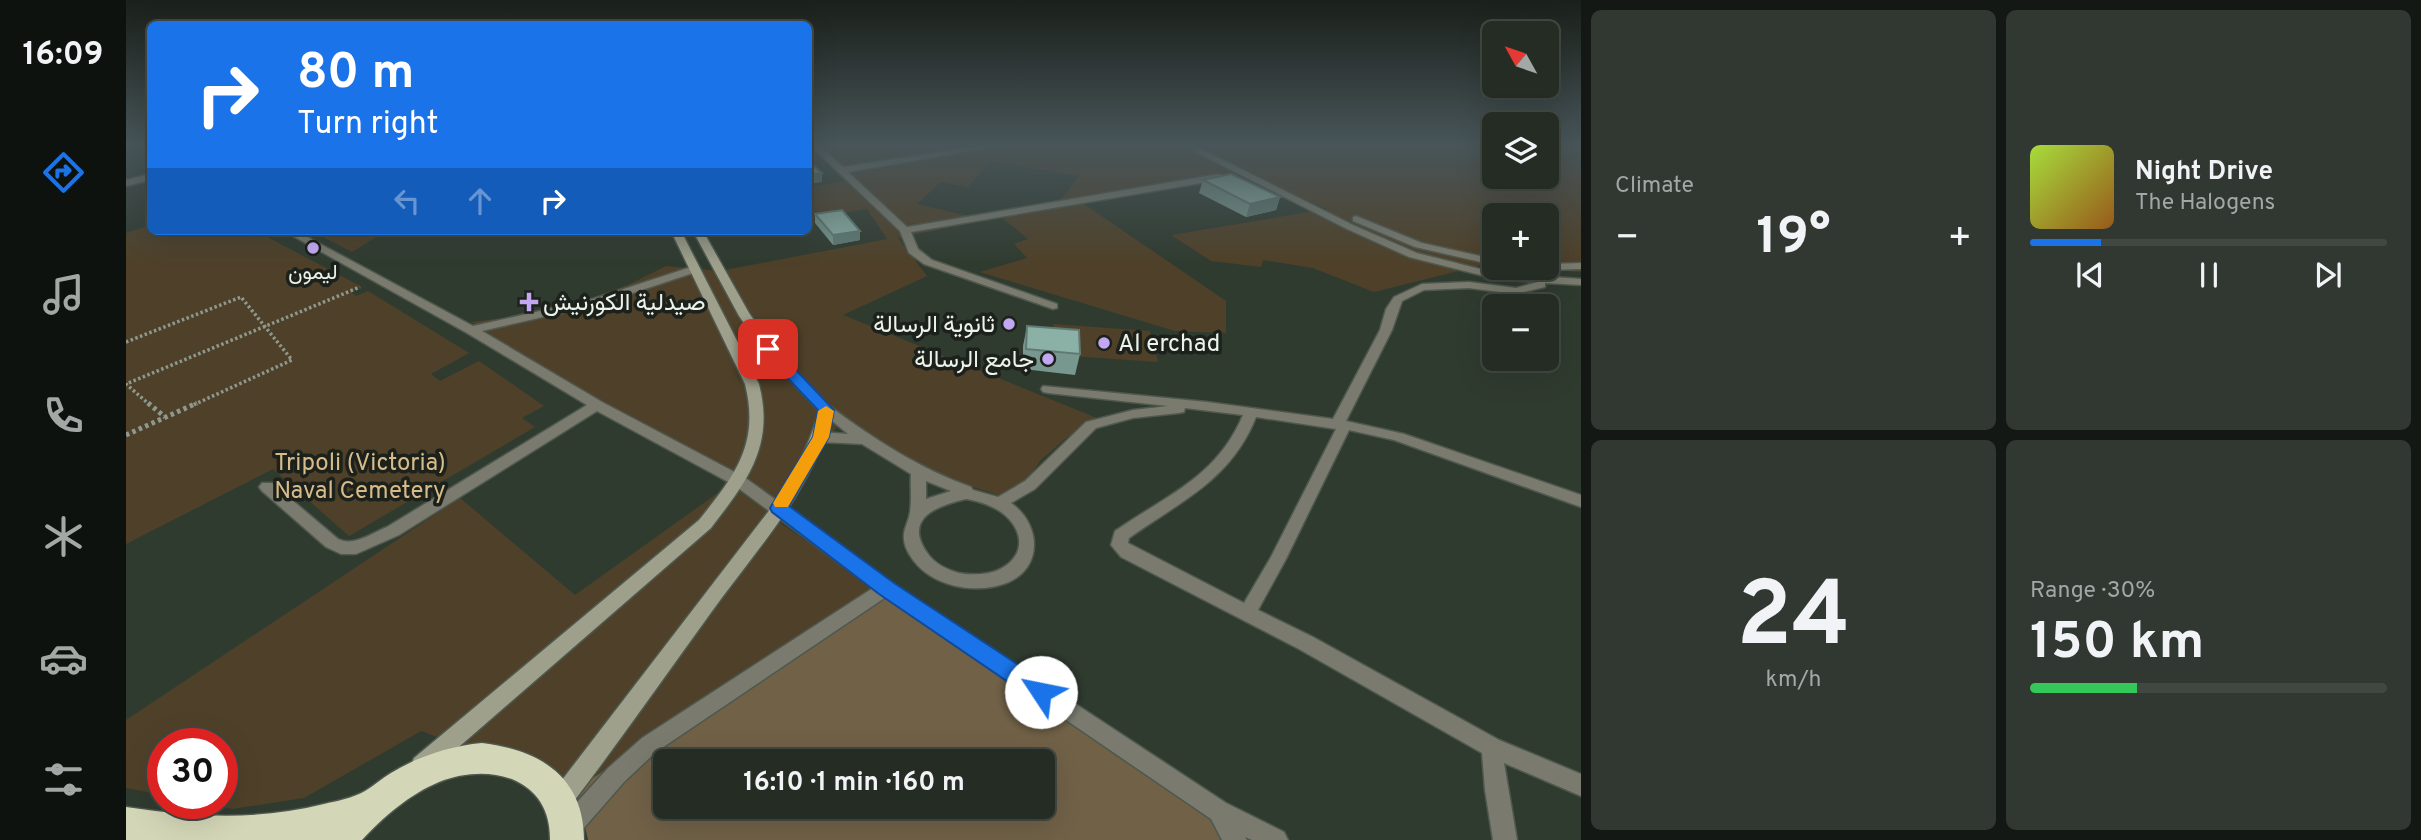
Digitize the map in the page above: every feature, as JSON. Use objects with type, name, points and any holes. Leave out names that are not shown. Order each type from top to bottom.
[{"type":"highway","points":[[126,824],[239,836],[285,831],[317,824],[384,796],[430,769],[463,760],[495,758],[522,765],[544,779],[565,823]]},
{"type":"highway","points":[[338,840],[384,796]]},
{"type":"street","points":[[858,184],[905,230],[908,244],[913,251],[928,262],[1053,306]]},
{"type":"street","points":[[905,230],[1176,184]]},
{"type":"street","points":[[1264,184],[1350,227],[1413,254],[1496,276],[1581,282]]},
{"type":"street","points":[[1284,184],[1395,237],[1444,252],[1482,260]]},
{"type":"street","points":[[296,235],[471,330],[597,405],[739,481],[887,588],[1218,811],[1276,840]]},
{"type":"street","points":[[384,796],[705,524],[739,481],[752,451],[758,425],[759,404],[752,384],[678,235]]},
{"type":"street","points":[[700,235],[743,314],[768,349],[826,410],[864,439],[918,474],[999,503],[1015,514],[1025,528],[1028,544],[1024,559],[1013,572],[995,580],[973,582],[951,579],[932,569],[917,556],[910,541],[911,525],[918,512],[918,474]]},
{"type":"street","points":[[1559,267],[1581,266]]},
{"type":"street","points":[[471,330],[596,302],[695,269]]},
{"type":"street","points":[[1247,614],[1341,424],[1398,299],[1422,287],[1469,285],[1516,290],[1552,281]]},
{"type":"street","points":[[1048,389],[1341,424],[1399,437],[1581,501]]},
{"type":"street","points":[[267,487],[332,543],[341,548],[356,548],[393,531],[597,405]]},
{"type":"street","points":[[999,503],[1030,485],[1091,425],[1133,414],[1207,406]]},
{"type":"street","points":[[565,823],[779,508],[821,437],[826,410]]},
{"type":"street","points":[[1251,412],[1245,430],[1214,472],[1181,498],[1149,514],[1121,535],[1118,541],[1127,552],[1306,643],[1492,747],[1581,785]]},
{"type":"street","points":[[821,437],[864,439]]},
{"type":"street","points":[[918,512],[939,499],[966,494],[980,496]]},
{"type":"street","points":[[565,823],[649,745],[887,588]]},
{"type":"street","points":[[1492,747],[1505,840]]},
{"type":"street","points":[[1218,811],[1235,840]]},
{"type":"path","points":[[165,417],[126,384],[376,278]]},
{"type":"path","points":[[126,342],[241,297],[292,360],[126,435]]},
{"type":"green space","points":[[825,184],[939,184],[917,204],[973,217],[1058,203],[1073,184],[1202,184],[1084,204],[1226,301],[1226,333],[1175,331],[980,272],[1027,258],[1014,244],[1028,239],[1001,217],[898,238],[927,276],[843,315],[1097,418],[1065,439],[1040,461],[1015,500],[960,483],[903,460],[839,424],[771,517],[880,590],[576,789],[421,731],[304,798],[238,808],[238,728],[147,728],[147,792],[126,788],[126,720],[460,498],[575,595],[729,485],[471,322],[527,315],[580,302],[628,285],[666,266],[720,271],[887,239],[867,209],[812,218],[812,186]]},
{"type":"green space","points":[[1270,184],[1482,184],[1482,189],[1559,189],[1559,184],[1581,184],[1581,272],[1559,271],[1559,203],[1482,203],[1482,265],[1374,292],[1313,268],[1263,260],[1261,267],[1211,261],[1171,235],[1327,209]]},
{"type":"green space","name":"Tripoli (Victoria) Naval Cemetery","points":[[147,226],[147,235],[264,235],[362,287],[351,292],[356,296],[368,291],[469,353],[431,374],[440,381],[479,361],[544,406],[522,418],[535,427],[349,536],[273,469],[126,544],[126,233]]},
{"type":"green space","points":[[327,235],[380,235],[352,252],[323,237]]},
{"type":"green space","name":"Al erchad","points":[[1053,324],[1150,331],[1158,362],[1056,355]]},
{"type":"shaded area","points":[[880,590],[1228,823],[1239,840],[588,840],[576,789]]},
{"type":"building","points":[[1211,184],[1253,184],[1280,197],[1250,204]]},
{"type":"building","points":[[842,210],[860,231],[833,235],[815,214]]},
{"type":"building","points":[[1027,326],[1079,330],[1080,354],[1026,349]]},
{"type":"slow traffic","points":[[782,503],[821,437],[826,411]]},
{"type":"place","name":"ليمون","points":[[313,248]]},
{"type":"place","name":"صيدلية الكورنيش","points":[[529,302]]},
{"type":"place","name":"ثانوية الرسالة","points":[[1009,324]]},
{"type":"place","name":"Al erchad","points":[[1104,343]]},
{"type":"place","name":"جامع الرسالة","points":[[1048,359]]},
{"type":"route","points":[[768,349],[826,410],[821,437],[779,508],[887,588],[1041,692]]}]
